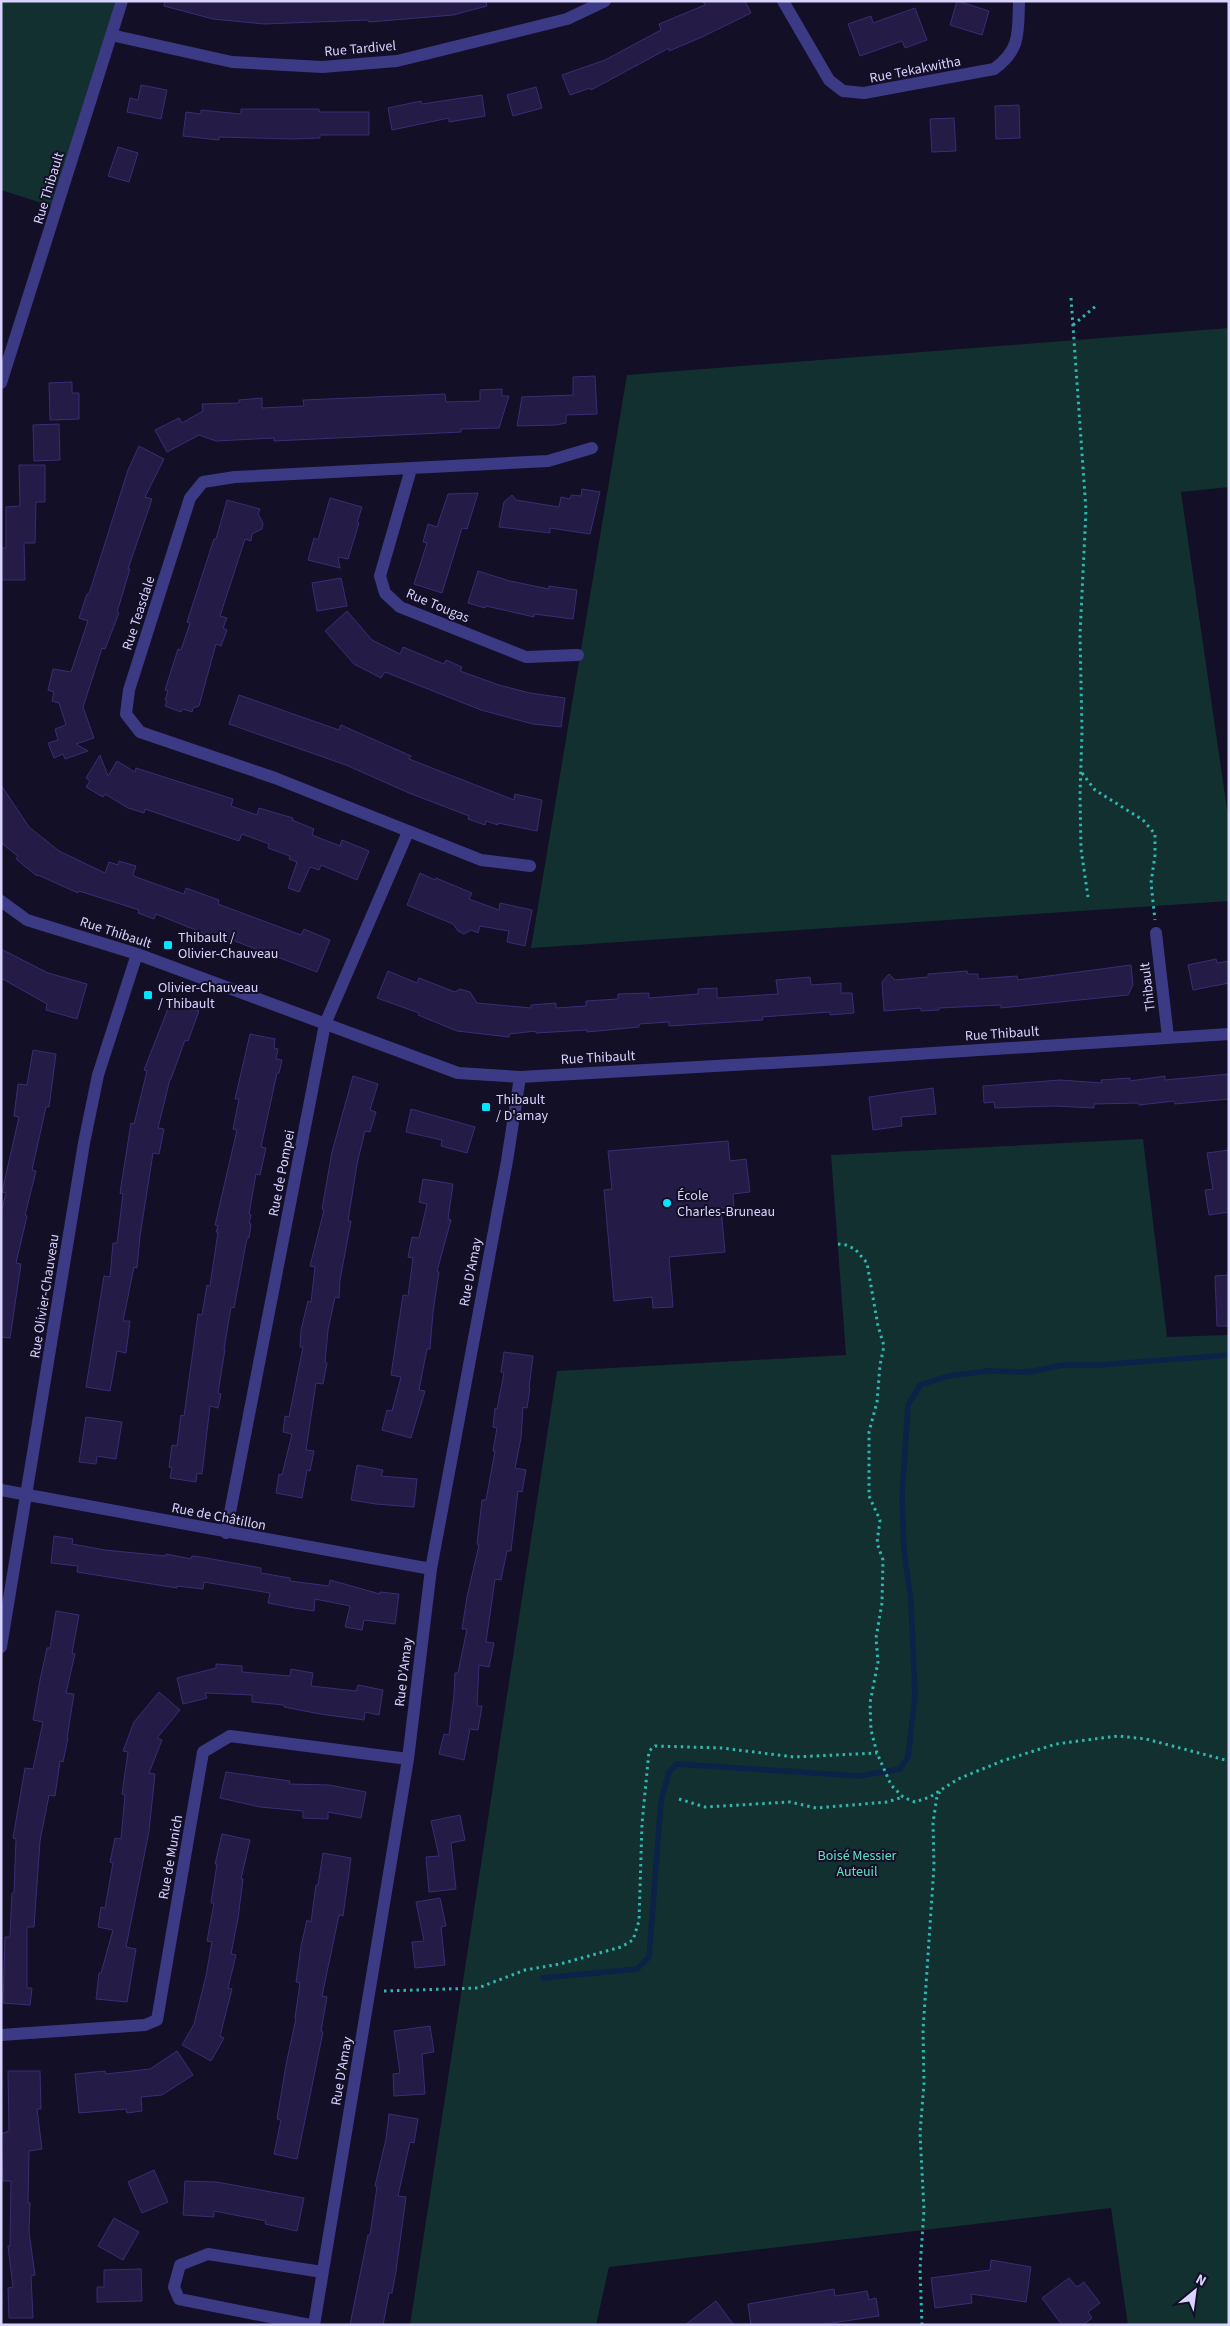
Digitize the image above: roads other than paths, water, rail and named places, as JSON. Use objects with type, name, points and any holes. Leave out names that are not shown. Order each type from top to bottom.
[{"type":"street","name":"Rue Thibault","points":[[1,383],[122,1]]},
{"type":"street","name":"Rue Tardivel","points":[[111,36],[232,62],[322,67],[397,61],[567,19],[606,1]]},
{"type":"street","name":"Rue Tekakwitha","points":[[784,1],[829,80],[843,91],[864,94],[994,69],[1007,60],[1017,39],[1019,1]]},
{"type":"street","name":"Rue Teasdale","points":[[530,866],[481,860],[275,778],[140,732],[126,714],[129,690],[190,498],[204,482],[235,477],[548,461],[592,448]]},
{"type":"street","name":"Rue Tougas","points":[[411,469],[380,576],[384,593],[400,607],[526,657],[578,655]]},
{"type":"street","name":"Rue de Pompei","points":[[226,1533],[325,1024],[408,832]]},
{"type":"street","name":"Rue Thibault","points":[[1,901],[27,920],[137,954],[458,1073],[520,1077],[1229,1034]]},
{"type":"street","name":"Thibault","points":[[1156,934],[1168,1037]]},
{"type":"street","name":"Rue Olivier-Chauveau","points":[[1,1647],[84,1142],[98,1075],[137,954]]},
{"type":"street","name":"Rue D'Amay","points":[[322,2272],[208,2254],[180,2265],[174,2287],[179,2299],[312,2325],[322,2272],[408,1760],[430,1570],[507,1161],[520,1077]]},
{"type":"street","name":"Rue de Châtillon","points":[[1,1490],[430,1570]]},
{"type":"street","name":"Rue de Munich","points":[[1,2035],[145,2025],[157,2020],[203,1752],[230,1736],[408,1760]]},
{"type":"waterway","points":[[543,1978],[637,1969],[649,1957],[661,1801],[669,1772],[677,1764],[859,1776],[900,1769],[908,1757],[915,1696],[911,1602],[904,1550],[902,1497],[908,1405],[920,1385],[948,1376],[987,1371],[1029,1372],[1063,1365],[1099,1365],[1229,1355]]},
{"type":"place","name":"Thibault / Olivier-Chauveau","points":[[168,945]]},
{"type":"place","name":"Olivier-Chauveau / Thibault","points":[[148,995]]},
{"type":"place","name":"Thibault / D'amay","points":[[486,1107]]},
{"type":"place","name":"École Charles-Bruneau","points":[[667,1203]]},
{"type":"park label","name":"Boisé Messier Auteuil","points":[[857,1864]]}]
